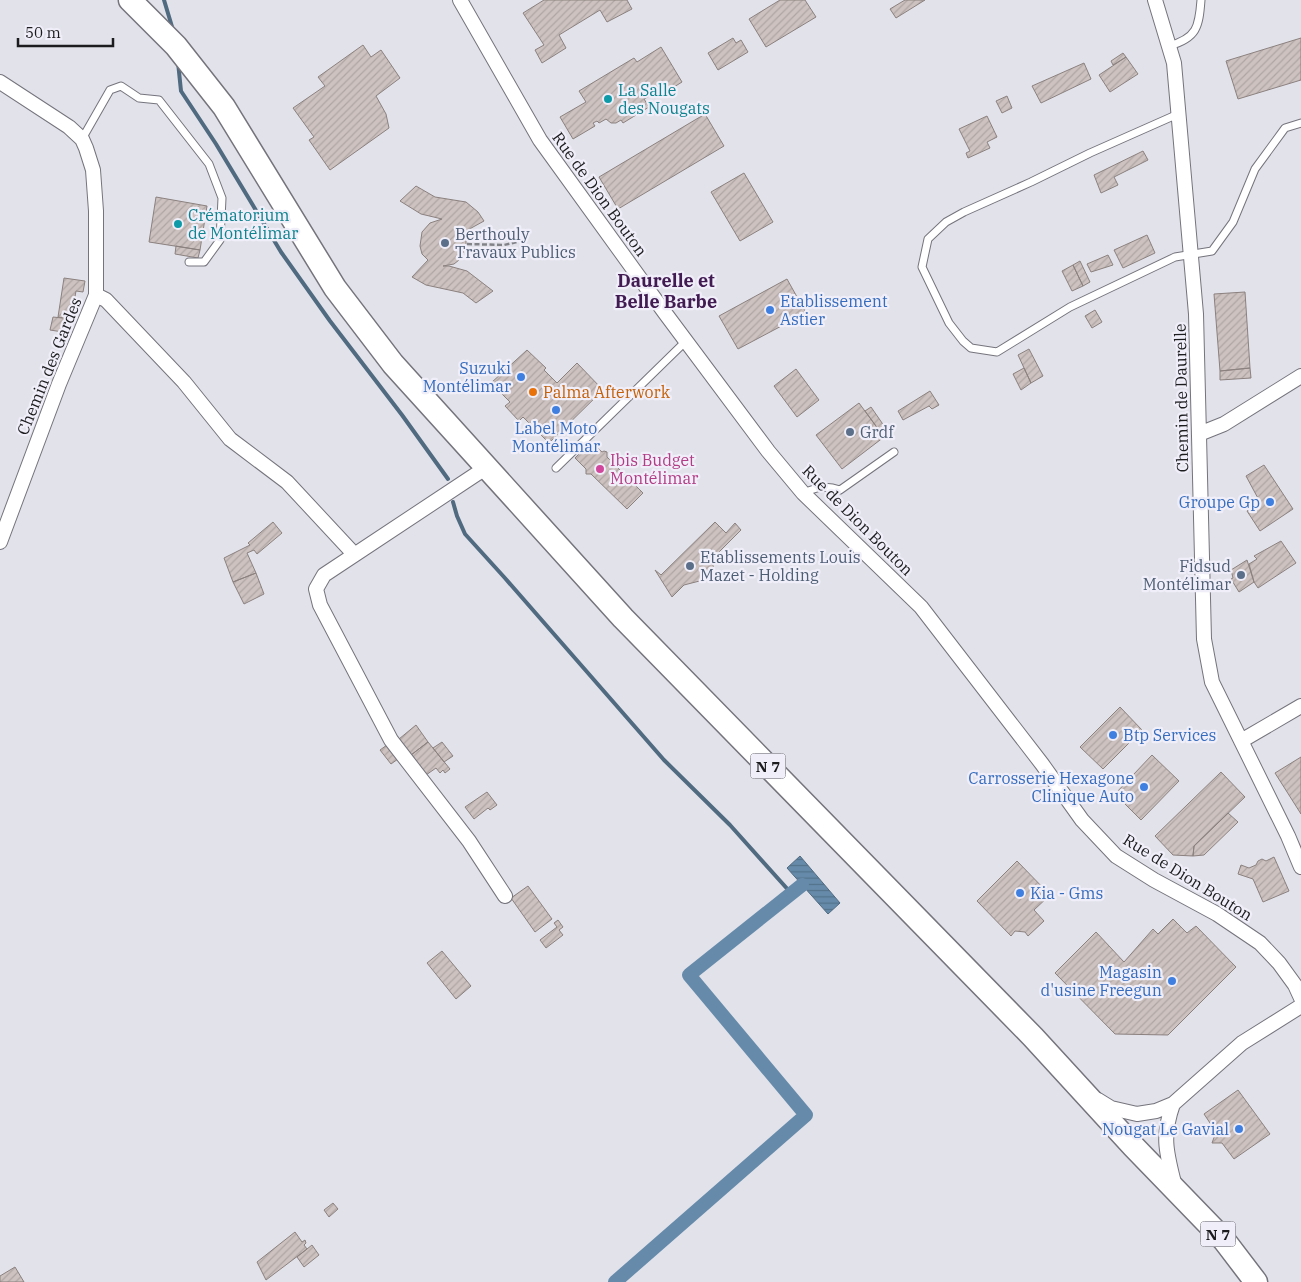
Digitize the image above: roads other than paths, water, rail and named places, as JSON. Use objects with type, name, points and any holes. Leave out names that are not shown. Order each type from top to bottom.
[{"type":"main road","name":"N 7","points":[[130,0],[176,46],[224,107],[335,288],[392,364],[623,618],[1026,1030],[1224,1240],[1256,1282]]},
{"type":"street","name":"Rue de Dion Bouton","points":[[460,0],[540,140],[686,341],[768,451],[803,493],[922,607],[1042,764],[1082,820],[1116,856],[1154,880],[1217,914],[1260,943],[1279,963],[1295,985],[1301,998]]},
{"type":"street","name":"Chemin de Daurelle","points":[[1155,0],[1174,63],[1196,314],[1204,639],[1212,682],[1301,867]]},
{"type":"street","points":[[0,82],[69,127],[82,139]]},
{"type":"street","name":"Chemin des Gardes","points":[[0,542],[59,384],[96,295],[96,212],[93,170],[82,139]]},
{"type":"street","points":[[96,295],[106,300],[184,382],[230,438],[287,482],[354,554]]},
{"type":"street","points":[[1199,434],[1224,424],[1301,376]]},
{"type":"street","points":[[487,467],[324,575],[316,589],[320,606],[391,740],[469,841],[505,896]]},
{"type":"street","points":[[1240,740],[1301,706]]},
{"type":"street","points":[[1083,1092],[1111,1108],[1137,1114],[1156,1111],[1173,1104],[1242,1043],[1301,1006]]},
{"type":"street","points":[[1173,1104],[1168,1119],[1165,1146],[1176,1190]]},
{"type":"lane","points":[[1169,46],[1182,43],[1192,35],[1200,22],[1201,0]]},
{"type":"lane","points":[[82,139],[110,90],[121,86],[139,98],[159,100],[209,164],[222,198],[220,240],[204,262],[189,262]]},
{"type":"lane","points":[[1178,114],[1090,153],[946,222],[928,239],[922,267],[948,323],[963,341],[971,348],[997,352],[1070,308],[1176,257],[1212,251],[1233,222],[1255,169],[1285,128],[1301,123]]},
{"type":"lane","points":[[556,468],[686,341]]},
{"type":"lane","points":[[803,493],[817,487],[829,486],[840,490],[894,452]]},
{"type":"water","points":[[800,856],[840,903],[828,914],[787,868]]},
{"type":"waterway","points":[[164,0],[173,30]]},
{"type":"waterway","points":[[178,62],[181,91],[216,144],[281,252],[448,479]]},
{"type":"waterway","points":[[453,502],[465,534],[664,760],[730,825],[791,893]]},
{"type":"waterway","points":[[615,1282],[806,1115],[689,975],[802,885]]},
{"type":"place","name":"La Salle des Nougats","points":[[608,99]]},
{"type":"place","name":"Crématorium de Montélimar","points":[[178,224]]},
{"type":"place","name":"Berthouly Travaux Publics","points":[[445,243]]},
{"type":"place","name":"Etablissement Astier","points":[[770,310]]},
{"type":"place","name":"Suzuki Montélimar","points":[[521,377]]},
{"type":"place","name":"Palma Afterwork","points":[[533,392]]},
{"type":"place","name":"Label Moto Montélimar","points":[[556,410]]},
{"type":"place","name":"Grdf","points":[[850,432]]},
{"type":"place","name":"Ibis Budget Montélimar","points":[[600,469]]},
{"type":"place","name":"Groupe Gp","points":[[1270,502]]},
{"type":"place","name":"Etablissements Louis Mazet - Holding","points":[[690,566]]},
{"type":"place","name":"Fidsud Montélimar","points":[[1241,575]]},
{"type":"place","name":"Btp Services","points":[[1113,735]]},
{"type":"place","name":"Carrosserie Hexagone Clinique Auto","points":[[1144,787]]},
{"type":"place","name":"Kia - Gms","points":[[1020,893]]},
{"type":"place","name":"Magasin d'usine Freegun","points":[[1172,981]]},
{"type":"place","name":"Nougat Le Gavial","points":[[1239,1129]]},
{"type":"district","name":"Daurelle et Belle Barbe","points":[[666,290]]}]
